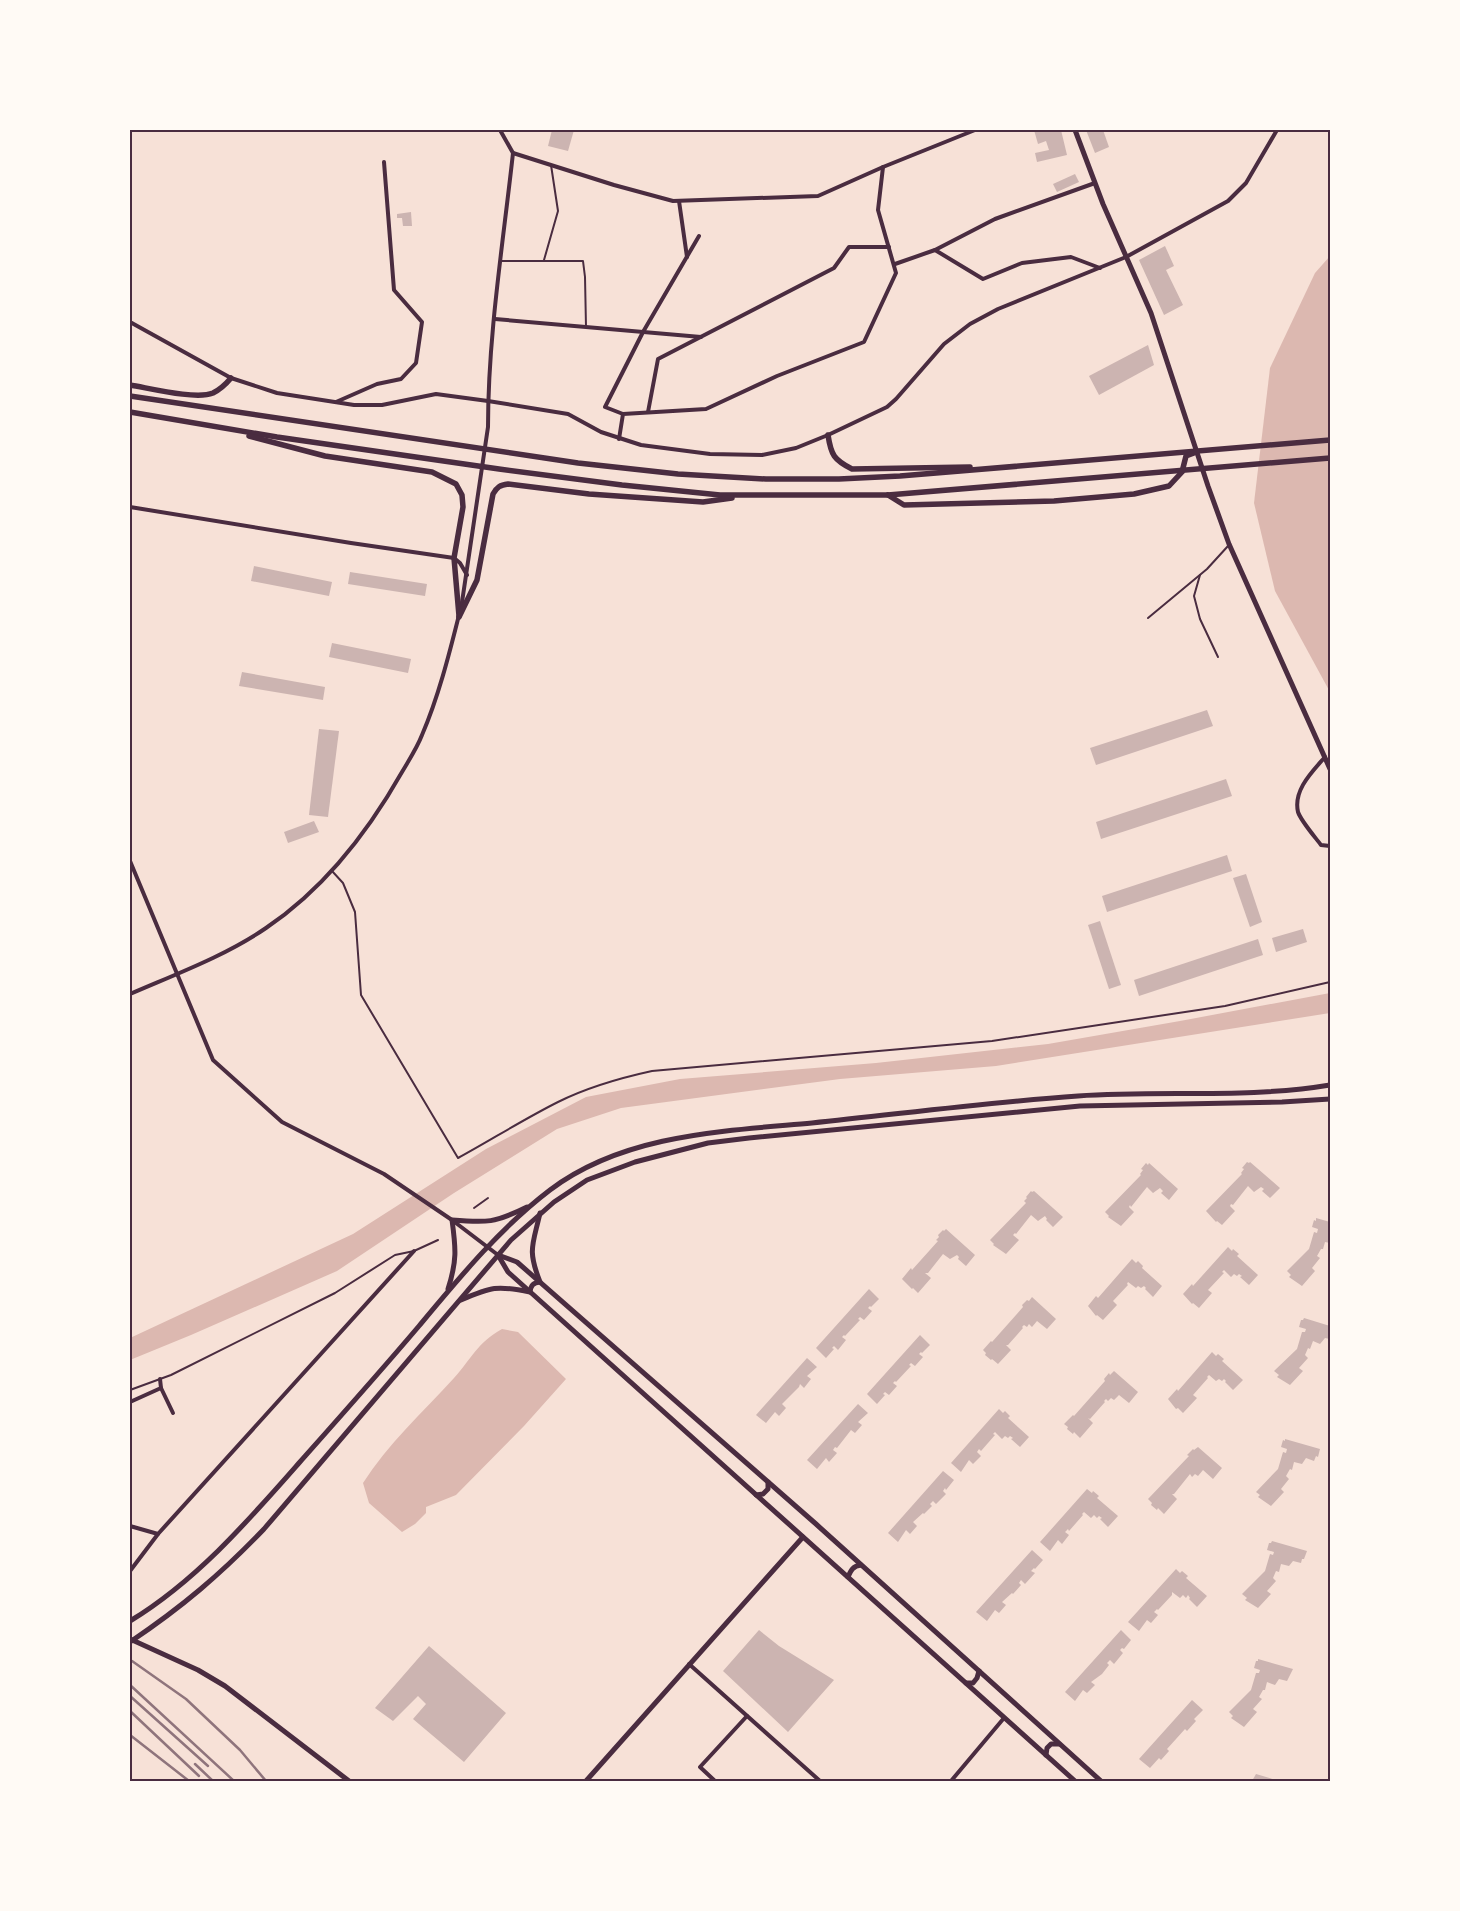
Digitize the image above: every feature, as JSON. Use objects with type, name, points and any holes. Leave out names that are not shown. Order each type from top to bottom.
[{"type":"main road","points":[[130,386],[199,396],[222,388],[231,378]]},
{"type":"main road","points":[[130,396],[578,463],[669,473],[766,479],[839,479],[1010,467],[1330,440]]},
{"type":"main road","points":[[130,412],[216,427],[499,469],[622,485],[720,495],[888,495],[1153,471],[1330,458]]},
{"type":"main road","points":[[216,427],[325,456],[432,472],[456,484],[462,495],[463,507],[454,558],[459,617]]},
{"type":"main road","points":[[828,435],[832,456],[840,463],[852,468],[1010,467]]},
{"type":"main road","points":[[888,495],[904,505],[1054,501],[1134,494],[1169,486],[1182,472],[1186,456],[1197,452]]},
{"type":"main road","points":[[459,617],[477,580],[493,494],[496,488],[501,485],[508,484],[589,494],[703,502],[748,496]]},
{"type":"street","points":[[130,994],[238,944],[267,927],[294,907],[332,871],[362,834],[388,797],[422,736],[459,617],[467,575],[488,427],[488,401],[495,320],[513,153],[500,130]]},
{"type":"street","points":[[513,153],[614,185],[673,201],[818,196],[883,166],[975,130]]},
{"type":"street","points":[[1075,130],[1095,183],[1151,312],[1229,544],[1330,769]]},
{"type":"street","points":[[130,322],[231,378],[276,393],[354,405],[382,405],[436,394],[568,414],[586,422],[601,432],[642,445],[710,454],[762,455],[796,448],[887,407],[944,344],[970,324],[998,309],[1126,257],[1228,201],[1246,184],[1277,130]]},
{"type":"street","points":[[334,402],[377,384],[401,379],[416,364],[422,322],[394,290],[384,162]]},
{"type":"street","points":[[698,236],[643,332],[605,406],[623,414],[706,409],[777,376],[864,342],[896,274],[895,264],[878,210],[883,166]]},
{"type":"street","points":[[895,264],[935,250],[994,219],[1095,183]]},
{"type":"street","points":[[679,201],[687,257]]},
{"type":"street","points":[[648,412],[658,360],[834,268],[849,247],[889,247]]},
{"type":"street","points":[[935,250],[983,279],[1022,263],[1071,257],[1100,268]]},
{"type":"street","points":[[495,320],[701,337]]},
{"type":"street","points":[[619,439],[623,414]]},
{"type":"street","points":[[130,506],[351,543],[454,558],[460,563],[467,575]]},
{"type":"street","points":[[1325,756],[1305,779],[1298,800],[1298,813],[1321,846],[1330,846]]},
{"type":"street","points":[[130,861],[213,1060],[282,1122],[384,1174],[452,1220],[498,1255],[517,1262],[768,1482],[1101,1781]]},
{"type":"street","points":[[130,1621],[181,1585],[236,1533],[487,1247],[532,1205],[562,1181],[609,1158],[629,1151],[696,1136],[737,1130],[1079,1096],[1270,1091],[1330,1085]]},
{"type":"street","points":[[130,1641],[193,1597],[239,1556],[498,1255],[540,1213],[571,1190],[605,1172],[678,1150],[716,1142],[1080,1106],[1330,1099]]},
{"type":"street","points":[[452,1220],[489,1222],[500,1220],[532,1205]]},
{"type":"street","points":[[526,1211],[524,1216],[526,1220],[533,1220]]},
{"type":"street","points":[[540,1213],[531,1251],[533,1265],[540,1282]]},
{"type":"street","points":[[447,1292],[455,1263],[456,1249],[452,1220]]},
{"type":"street","points":[[130,1570],[158,1534],[414,1251]]},
{"type":"street","points":[[498,1255],[508,1272],[1075,1781]]},
{"type":"street","points":[[530,1292],[534,1283],[540,1282]]},
{"type":"street","points":[[458,1302],[496,1287],[530,1292]]},
{"type":"street","points":[[160,1380],[161,1388],[173,1413]]},
{"type":"street","points":[[130,1402],[161,1388]]},
{"type":"street","points":[[756,1495],[763,1494],[768,1489],[768,1482]]},
{"type":"street","points":[[130,1526],[158,1534]]},
{"type":"street","points":[[586,1781],[803,1537]]},
{"type":"street","points":[[848,1577],[850,1571],[855,1566],[861,1565]]},
{"type":"street","points":[[130,1641],[198,1670],[225,1686],[349,1781]]},
{"type":"street","points":[[689,1664],[820,1781]]},
{"type":"street","points":[[966,1683],[973,1683],[979,1671]]},
{"type":"street","points":[[715,1781],[700,1767],[747,1716]]},
{"type":"street","points":[[951,1781],[1004,1718]]},
{"type":"street","points":[[1046,1755],[1047,1748],[1051,1744],[1059,1744]]},
{"type":"lane","points":[[544,260],[558,211],[551,165]]},
{"type":"lane","points":[[501,261],[583,261],[586,327]]},
{"type":"lane","points":[[1148,618],[1200,575],[1229,544]]},
{"type":"lane","points":[[1200,575],[1194,596],[1200,619],[1218,657]]},
{"type":"lane","points":[[332,871],[343,883],[355,912],[361,995],[458,1158],[558,1102],[584,1090],[624,1077],[652,1071],[1010,1039],[1224,1006],[1330,982]]},
{"type":"lane","points":[[474,1208],[488,1198]]},
{"type":"lane","points":[[130,1390],[160,1380],[334,1294],[395,1255],[414,1251],[438,1240]]},
{"type":"shaded area","points":[[1330,256],[1330,692],[1275,591],[1254,503],[1270,368],[1315,273]]},
{"type":"shaded area","points":[[1330,993],[1330,1013],[996,1066],[840,1079],[621,1108],[557,1129],[454,1193],[337,1271],[130,1360],[130,1338],[353,1234],[486,1149],[586,1097],[680,1079],[876,1063],[1048,1044]]},
{"type":"shaded area","points":[[502,1329],[518,1332],[566,1379],[524,1426],[456,1495],[426,1507],[426,1513],[415,1524],[402,1532],[369,1503],[363,1483],[394,1442],[454,1378],[480,1346]]},
{"type":"building","points":[[552,130],[574,130],[568,151],[548,146]]},
{"type":"building","points":[[1034,130],[1061,130],[1067,155],[1037,162],[1035,153],[1049,150],[1046,141],[1038,144]]},
{"type":"building","points":[[1086,130],[1103,130],[1109,147],[1095,153]]},
{"type":"building","points":[[1075,174],[1079,182],[1057,192],[1053,184]]},
{"type":"building","points":[[411,212],[412,226],[403,226],[402,218],[397,218],[397,214]]},
{"type":"building","points":[[1165,246],[1174,266],[1166,270],[1183,305],[1164,315],[1139,260]]},
{"type":"building","points":[[1148,345],[1154,365],[1099,395],[1089,376]]},
{"type":"building","points":[[254,566],[332,582],[329,596],[251,581]]},
{"type":"building","points":[[350,572],[427,584],[425,596],[348,584]]},
{"type":"building","points":[[332,643],[411,659],[408,673],[329,657]]},
{"type":"building","points":[[242,672],[325,687],[323,700],[239,686]]},
{"type":"building","points":[[1207,710],[1213,726],[1096,765],[1090,748]]},
{"type":"building","points":[[319,729],[339,731],[328,817],[309,815]]},
{"type":"building","points":[[1226,779],[1232,796],[1101,839],[1096,822]]},
{"type":"building","points":[[314,821],[319,832],[288,843],[284,832]]},
{"type":"building","points":[[1227,855],[1232,871],[1107,912],[1102,896]]},
{"type":"building","points":[[1246,874],[1262,922],[1250,927],[1233,878]]},
{"type":"building","points":[[1100,921],[1121,985],[1109,989],[1088,925]]},
{"type":"building","points":[[1303,929],[1307,942],[1276,952],[1272,938]]},
{"type":"building","points":[[1258,939],[1263,955],[1139,996],[1134,980]]},
{"type":"building","points":[[1247,1162],[1250,1162],[1280,1188],[1270,1198],[1262,1191],[1264,1189],[1261,1187],[1254,1192],[1248,1186],[1233,1205],[1231,1204],[1230,1206],[1235,1211],[1222,1225],[1216,1222],[1206,1211],[1242,1174],[1244,1169],[1242,1168]]},
{"type":"building","points":[[1146,1163],[1148,1165],[1149,1163],[1178,1189],[1169,1200],[1161,1193],[1163,1191],[1160,1188],[1153,1193],[1147,1187],[1131,1207],[1130,1205],[1129,1207],[1134,1212],[1121,1226],[1108,1217],[1105,1212],[1141,1175],[1143,1170],[1141,1169]]},
{"type":"building","points":[[1031,1191],[1034,1191],[1063,1217],[1053,1227],[1046,1220],[1045,1216],[1038,1221],[1031,1215],[1016,1234],[1013,1235],[1019,1240],[1006,1254],[993,1245],[990,1240],[1026,1203],[1024,1201]]},
{"type":"building","points":[[1316,1218],[1330,1222],[1330,1243],[1325,1242],[1323,1249],[1321,1249],[1317,1256],[1320,1258],[1312,1268],[1315,1271],[1302,1286],[1289,1277],[1291,1275],[1287,1271],[1309,1249],[1314,1232],[1317,1233],[1318,1229],[1312,1227]]},
{"type":"building","points":[[946,1229],[975,1255],[966,1266],[958,1259],[957,1255],[950,1259],[943,1254],[928,1273],[925,1273],[931,1278],[918,1293],[902,1279],[938,1241],[936,1240],[939,1237],[938,1235]]},
{"type":"building","points":[[1228,1247],[1239,1254],[1237,1256],[1258,1275],[1249,1285],[1239,1274],[1237,1276],[1234,1274],[1231,1277],[1224,1270],[1222,1272],[1224,1273],[1208,1290],[1212,1293],[1199,1308],[1192,1304],[1183,1294],[1192,1284],[1193,1286]]},
{"type":"building","points":[[1132,1259],[1136,1263],[1138,1261],[1143,1266],[1142,1268],[1162,1286],[1153,1297],[1144,1286],[1136,1288],[1128,1282],[1128,1285],[1113,1301],[1117,1305],[1103,1320],[1096,1316],[1088,1306],[1096,1296],[1098,1298]]},
{"type":"building","points":[[869,1289],[879,1299],[868,1308],[872,1311],[864,1320],[860,1317],[858,1319],[860,1320],[842,1337],[846,1340],[838,1350],[834,1346],[832,1348],[834,1349],[826,1358],[816,1348]]},
{"type":"building","points":[[1032,1297],[1056,1319],[1047,1329],[1037,1321],[1032,1327],[1029,1324],[1027,1327],[1024,1325],[1006,1345],[1011,1350],[998,1364],[991,1360],[985,1355],[986,1353],[983,1350],[1023,1307],[1022,1305]]},
{"type":"building","points":[[1304,1318],[1330,1326],[1330,1339],[1325,1338],[1320,1344],[1313,1341],[1305,1355],[1308,1358],[1299,1368],[1303,1371],[1290,1385],[1277,1377],[1279,1375],[1274,1371],[1297,1349],[1302,1332],[1305,1332],[1306,1329],[1299,1327],[1301,1320]]},
{"type":"building","points":[[920,1335],[930,1345],[919,1354],[923,1357],[915,1366],[911,1363],[909,1365],[911,1366],[893,1383],[897,1386],[889,1395],[885,1392],[883,1394],[885,1395],[877,1404],[867,1394]]},
{"type":"building","points":[[1212,1352],[1224,1359],[1222,1361],[1243,1380],[1233,1390],[1224,1379],[1216,1381],[1209,1375],[1193,1395],[1197,1398],[1183,1413],[1178,1408],[1176,1409],[1168,1399],[1177,1389],[1178,1391]]},
{"type":"building","points":[[807,1358],[817,1367],[807,1376],[811,1379],[804,1388],[800,1384],[782,1404],[786,1408],[779,1416],[775,1412],[766,1423],[756,1415]]},
{"type":"building","points":[[1114,1371],[1138,1392],[1129,1403],[1119,1395],[1114,1400],[1111,1398],[1108,1401],[1106,1399],[1090,1419],[1088,1418],[1093,1423],[1080,1438],[1074,1432],[1073,1434],[1064,1424],[1074,1416],[1105,1381],[1104,1379],[1109,1373],[1110,1375]]},
{"type":"building","points":[[858,1404],[868,1413],[858,1422],[862,1425],[855,1433],[851,1430],[837,1448],[835,1447],[833,1450],[837,1453],[829,1462],[826,1458],[817,1469],[807,1460]]},
{"type":"building","points":[[999,1409],[1003,1413],[1005,1411],[1010,1416],[1008,1418],[1029,1437],[1020,1447],[1010,1436],[1008,1438],[1005,1436],[1002,1439],[995,1432],[993,1434],[995,1435],[981,1451],[979,1449],[977,1452],[981,1456],[973,1464],[969,1460],[961,1472],[951,1463]]},
{"type":"building","points":[[1285,1439],[1320,1449],[1318,1457],[1316,1456],[1314,1461],[1306,1458],[1302,1464],[1294,1462],[1292,1470],[1290,1469],[1286,1476],[1289,1479],[1281,1489],[1284,1492],[1271,1506],[1258,1497],[1260,1495],[1256,1492],[1278,1469],[1283,1452],[1286,1453],[1287,1449],[1281,1447]]},
{"type":"building","points":[[1198,1447],[1222,1468],[1213,1479],[1203,1470],[1198,1476],[1195,1474],[1192,1477],[1190,1474],[1172,1494],[1177,1499],[1164,1514],[1158,1508],[1157,1510],[1148,1499],[1189,1456],[1187,1455]]},
{"type":"building","points":[[943,1471],[954,1480],[943,1491],[946,1494],[936,1504],[933,1501],[930,1504],[932,1506],[913,1522],[917,1526],[910,1534],[906,1530],[898,1542],[888,1533]]},
{"type":"building","points":[[1087,1489],[1099,1496],[1097,1498],[1118,1516],[1108,1527],[1099,1516],[1097,1518],[1094,1515],[1091,1518],[1084,1512],[1069,1531],[1068,1529],[1065,1532],[1069,1535],[1062,1544],[1058,1540],[1050,1551],[1040,1542]]},
{"type":"building","points":[[1272,1541],[1307,1551],[1301,1563],[1293,1561],[1289,1566],[1281,1564],[1279,1572],[1276,1571],[1273,1578],[1276,1581],[1267,1591],[1271,1594],[1258,1608],[1245,1600],[1247,1598],[1242,1594],[1265,1571],[1270,1554],[1273,1555],[1274,1552],[1267,1550],[1269,1543]]},
{"type":"building","points":[[1032,1550],[1043,1560],[1031,1571],[1035,1573],[1025,1584],[1021,1580],[1019,1583],[1021,1585],[1002,1602],[1006,1605],[999,1613],[995,1610],[987,1621],[976,1612]]},
{"type":"building","points":[[1176,1569],[1188,1576],[1186,1578],[1207,1596],[1197,1607],[1189,1599],[1188,1595],[1186,1598],[1183,1595],[1180,1598],[1172,1592],[1172,1595],[1154,1612],[1158,1615],[1151,1623],[1147,1620],[1139,1631],[1128,1622]]},
{"type":"building","points":[[759,1630],[779,1646],[834,1680],[788,1732],[723,1671]]},
{"type":"building","points":[[1121,1630],[1131,1640],[1124,1649],[1120,1650],[1123,1653],[1114,1664],[1110,1660],[1107,1663],[1109,1665],[1102,1674],[1091,1682],[1095,1685],[1087,1693],[1083,1690],[1075,1701],[1065,1692]]},
{"type":"building","points":[[429,1646],[506,1713],[464,1762],[413,1719],[426,1704],[418,1696],[393,1721],[375,1708]]},
{"type":"building","points":[[1258,1659],[1293,1669],[1287,1681],[1279,1679],[1275,1685],[1267,1682],[1265,1690],[1263,1690],[1259,1697],[1262,1699],[1253,1709],[1257,1712],[1244,1727],[1231,1718],[1233,1716],[1229,1712],[1251,1690],[1256,1673],[1259,1673],[1260,1670],[1254,1668]]},
{"type":"building","points":[[1192,1700],[1203,1710],[1194,1719],[1196,1721],[1187,1731],[1185,1729],[1167,1749],[1169,1751],[1161,1760],[1159,1758],[1150,1768],[1139,1759]]},
{"type":"building","points":[[1256,1774],[1279,1781],[1252,1781]]},
{"type":"railway","points":[[132,1661],[186,1699],[240,1750],[266,1781]]},
{"type":"railway","points":[[130,1685],[234,1781]]},
{"type":"railway","points":[[130,1696],[208,1766]]},
{"type":"railway","points":[[130,1711],[199,1776]]},
{"type":"railway","points":[[130,1735],[189,1781]]},
{"type":"railway","points":[[195,1764],[213,1781]]}]
